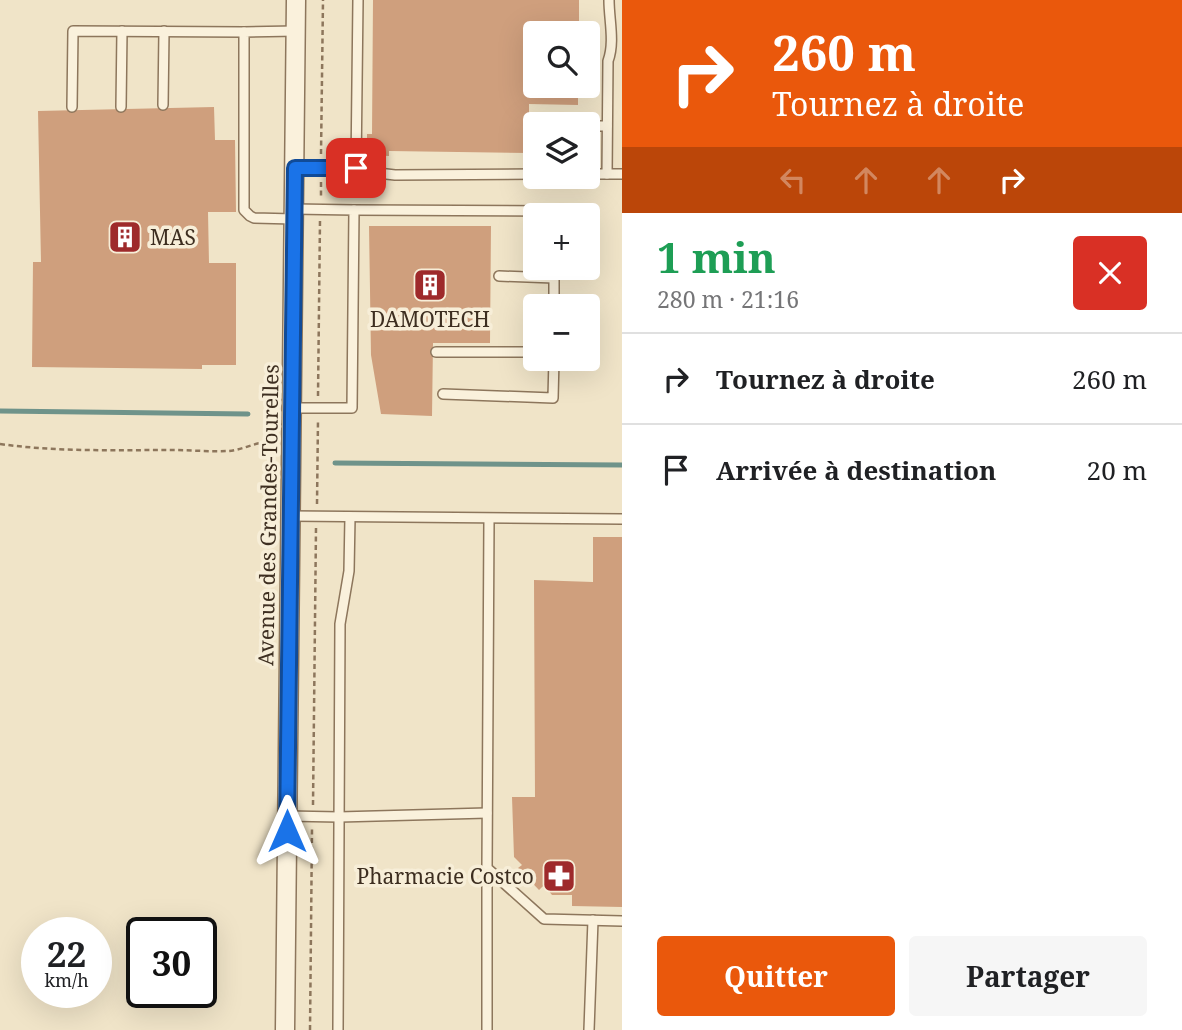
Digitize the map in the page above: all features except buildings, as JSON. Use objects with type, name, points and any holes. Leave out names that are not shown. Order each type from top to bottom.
[{"type":"street","name":"Avenue des Grandes-Tourelles","points":[[285,1030],[296,0]]},
{"type":"lane","points":[[356,168],[358,0]]},
{"type":"lane","points":[[607,174],[611,24],[609,0]]},
{"type":"lane","points":[[72,107],[73,31],[296,31]]},
{"type":"lane","points":[[121,107],[122,31]]},
{"type":"lane","points":[[163,105],[164,32]]},
{"type":"lane","points":[[244,32],[244,210],[250,216],[254,218],[354,210],[523,211]]},
{"type":"lane","points":[[600,126],[607,126]]},
{"type":"lane","points":[[295,168],[356,168],[395,175],[523,174]]},
{"type":"lane","points":[[600,174],[622,174]]},
{"type":"lane","points":[[292,408],[352,408],[354,210]]},
{"type":"lane","points":[[499,276],[523,275]]},
{"type":"lane","points":[[436,352],[523,352]]},
{"type":"lane","points":[[443,394],[553,398],[554,371]]},
{"type":"lane","points":[[291,516],[622,519]]},
{"type":"lane","points":[[338,1030],[340,624],[349,572],[350,517]]},
{"type":"lane","points":[[487,1030],[489,519]]},
{"type":"lane","points":[[287,816],[487,813]]},
{"type":"lane","points":[[487,868],[544,919],[622,921]]},
{"type":"lane","points":[[589,1030],[593,919]]},
{"type":"path","points":[[321,152],[323,0]]},
{"type":"path","points":[[321,185],[321,197]]},
{"type":"path","points":[[318,399],[320,221]]},
{"type":"path","points":[[317,499],[318,416]]},
{"type":"path","points":[[0,444],[97,451],[226,451],[270,441],[291,444]]},
{"type":"path","points":[[313,796],[316,534]]},
{"type":"path","points":[[310,1030],[312,833]]},
{"type":"waterway","points":[[0,411],[248,414]]},
{"type":"waterway","points":[[335,463],[622,465]]},
{"type":"place","name":"MAS","points":[[125,237]]},
{"type":"place","name":"DAMOTECH","points":[[430,285]]},
{"type":"place","name":"Pharmacie Costco","points":[[559,876]]},
{"type":"route","points":[[287,831],[295,168],[356,168]]}]
